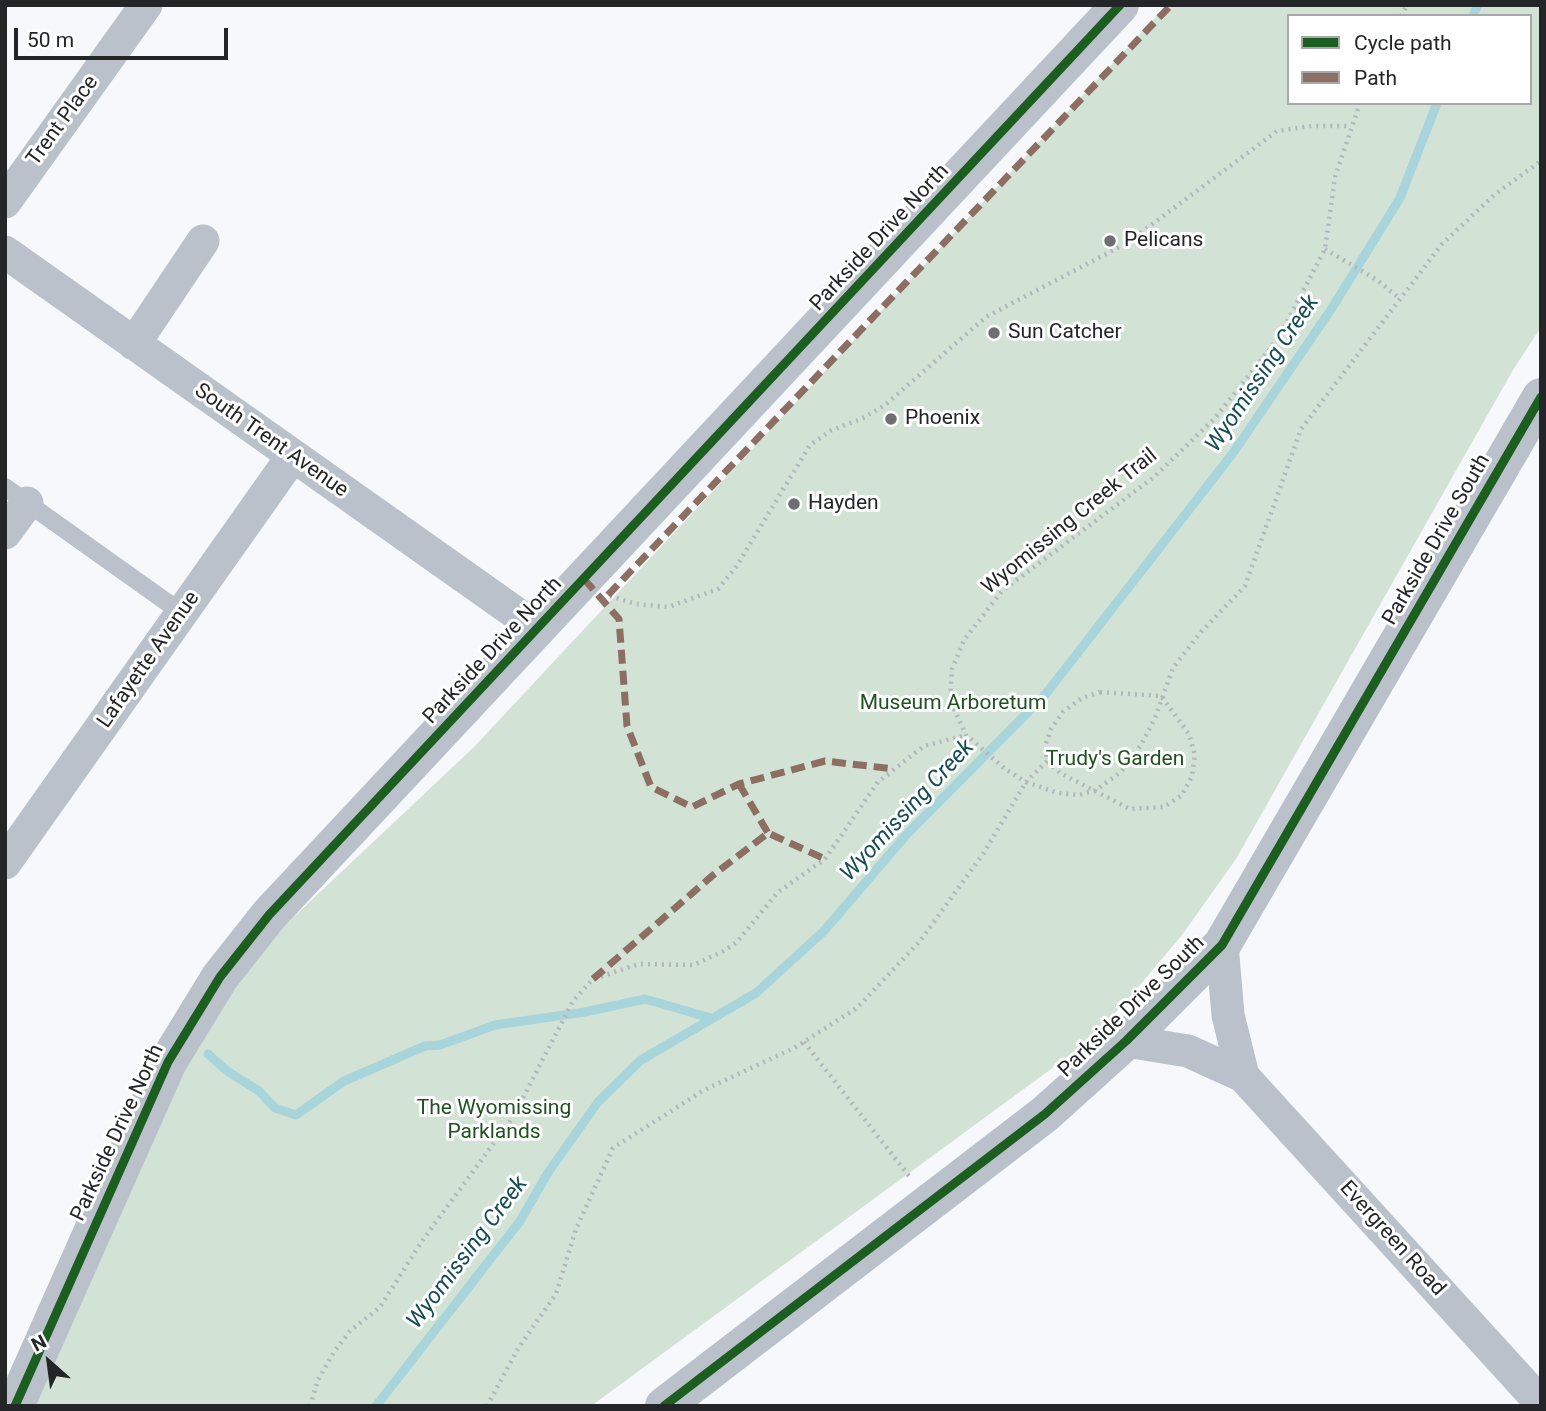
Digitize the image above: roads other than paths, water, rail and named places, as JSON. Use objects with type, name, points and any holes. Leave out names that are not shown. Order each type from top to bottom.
[{"type":"street","name":"Trent Place","points":[[5,202],[146,5]]},
{"type":"street","name":"Parkside Drive North","points":[[15,1406],[148,1104],[189,1025],[220,976],[269,915],[1120,5]]},
{"type":"street","points":[[134,344],[202,241]]},
{"type":"street","name":"South Trent Avenue","points":[[5,252],[537,628]]},
{"type":"street","name":"Parkside Drive South","points":[[664,1406],[1045,1114],[1126,1041],[1222,945],[1541,397]]},
{"type":"street","name":"Lafayette Avenue","points":[[5,863],[292,457]]},
{"type":"street","points":[[5,533],[16,495]]},
{"type":"street","name":"Evergreen Road","points":[[1222,945],[1228,1015],[1243,1076]]},
{"type":"street","name":"Evergreen Road","points":[[1126,1041],[1188,1051],[1243,1076],[1541,1403]]},
{"type":"lane","points":[[16,495],[182,613]]},
{"type":"waterway","name":"Wyomissing Creek","points":[[1474,14],[1478,5]]},
{"type":"waterway","name":"Wyomissing Creek","points":[[376,1406],[520,1221],[549,1171],[598,1102],[641,1060],[756,993],[824,931],[907,834],[1045,695],[1233,453],[1332,308],[1400,198],[1436,105]]},
{"type":"waterway","points":[[208,1054],[227,1071],[259,1091],[275,1108],[296,1115],[344,1081],[425,1046],[440,1045],[495,1025],[585,1012],[645,999],[711,1018]]},
{"type":"place","name":"Pelicans","points":[[1110,241]]},
{"type":"place","name":"Sun Catcher","points":[[994,333]]},
{"type":"place","name":"Phoenix","points":[[891,419]]},
{"type":"place","name":"Hayden","points":[[794,504]]},
{"type":"park label","name":"Museum Arboretum","points":[[953,704]]},
{"type":"park label","name":"Trudy's Garden","points":[[1115,760]]},
{"type":"park label","name":"The Wyomissing Parklands","points":[[494,1121]]}]
